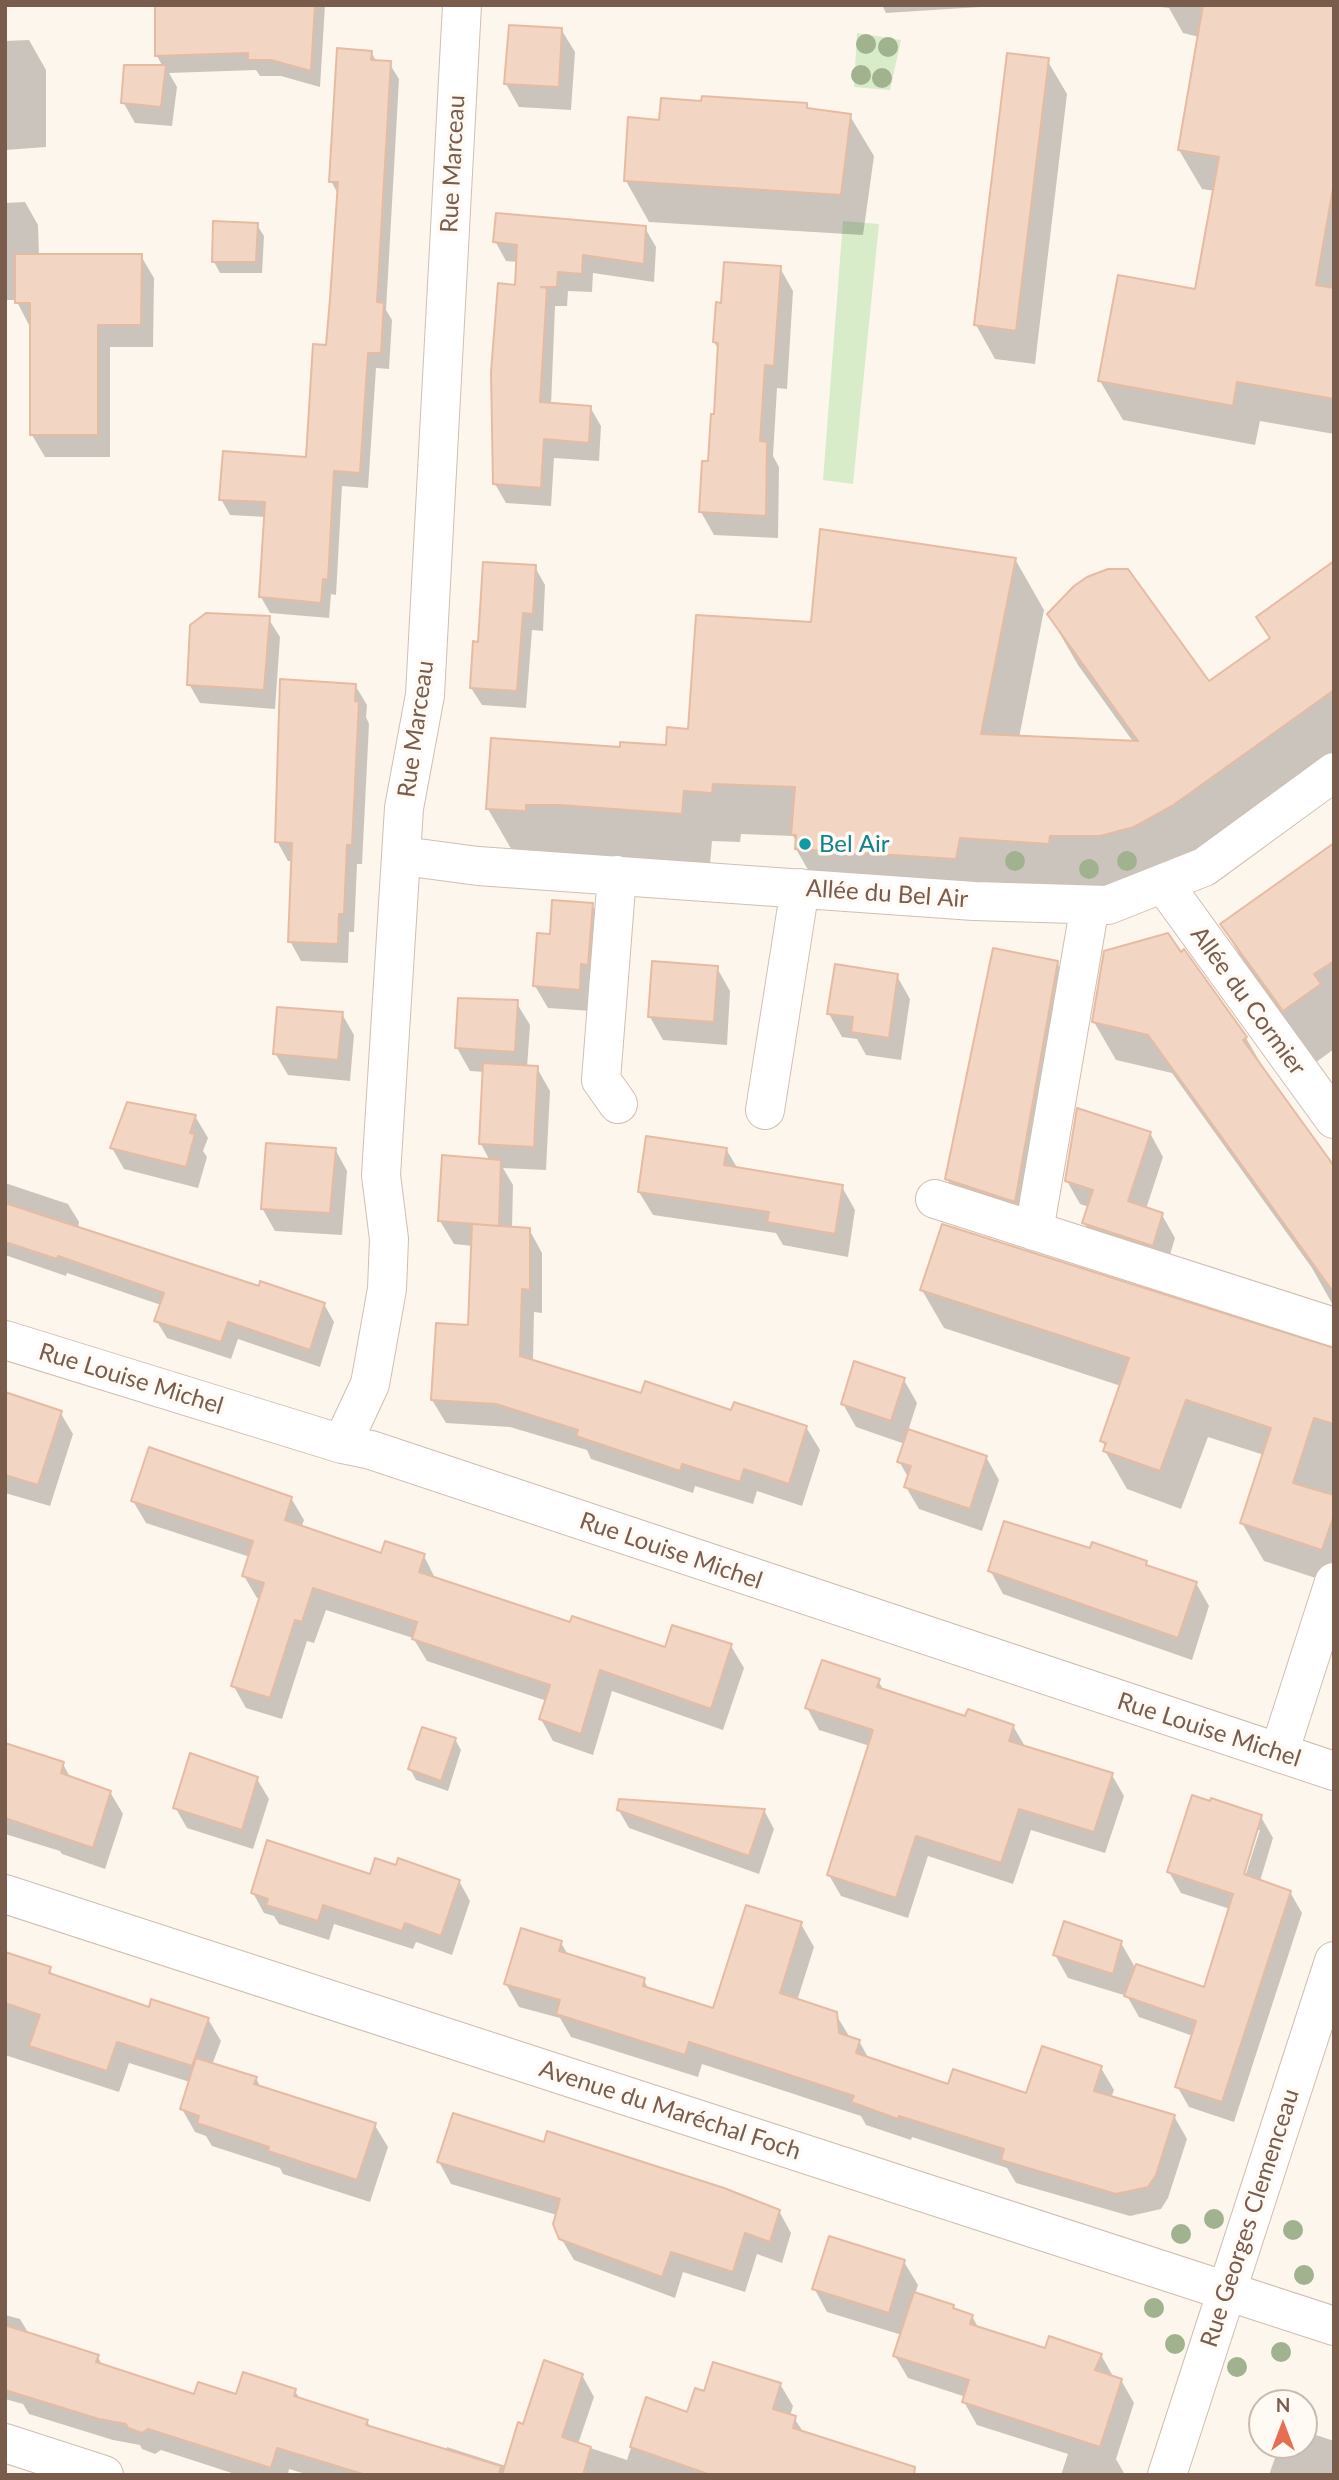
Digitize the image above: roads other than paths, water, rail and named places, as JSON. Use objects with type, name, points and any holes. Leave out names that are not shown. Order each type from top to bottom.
[{"type":"street","name":"Rue Marceau","points":[[342,1444],[370,1384],[387,1289],[389,1239],[381,1175],[404,808],[425,695],[462,5]]},
{"type":"street","name":"Allée du Bel Air","points":[[403,856],[478,866],[974,901],[1108,905],[1204,866],[1334,772]]},
{"type":"street","points":[[617,876],[600,1080],[618,1104]]},
{"type":"street","name":"Allée du Cormier","points":[[1163,883],[1328,1099]]},
{"type":"street","points":[[765,1110],[800,888]]},
{"type":"street","points":[[1034,1231],[1090,905]]},
{"type":"street","points":[[935,1199],[1334,1327]]},
{"type":"street","name":"Rue Louise Michel","points":[[5,1340],[342,1444],[371,1450],[1334,1771]]},
{"type":"street","points":[[1279,1753],[1334,1582]]},
{"type":"street","name":"Avenue du Maréchal Foch","points":[[5,1894],[1334,2326]]},
{"type":"street","name":"Rue Georges Clemenceau","points":[[1167,2475],[1334,1961]]},
{"type":"street","points":[[5,2443],[104,2475]]},
{"type":"place","name":"Bel Air","points":[[805,844]]}]
